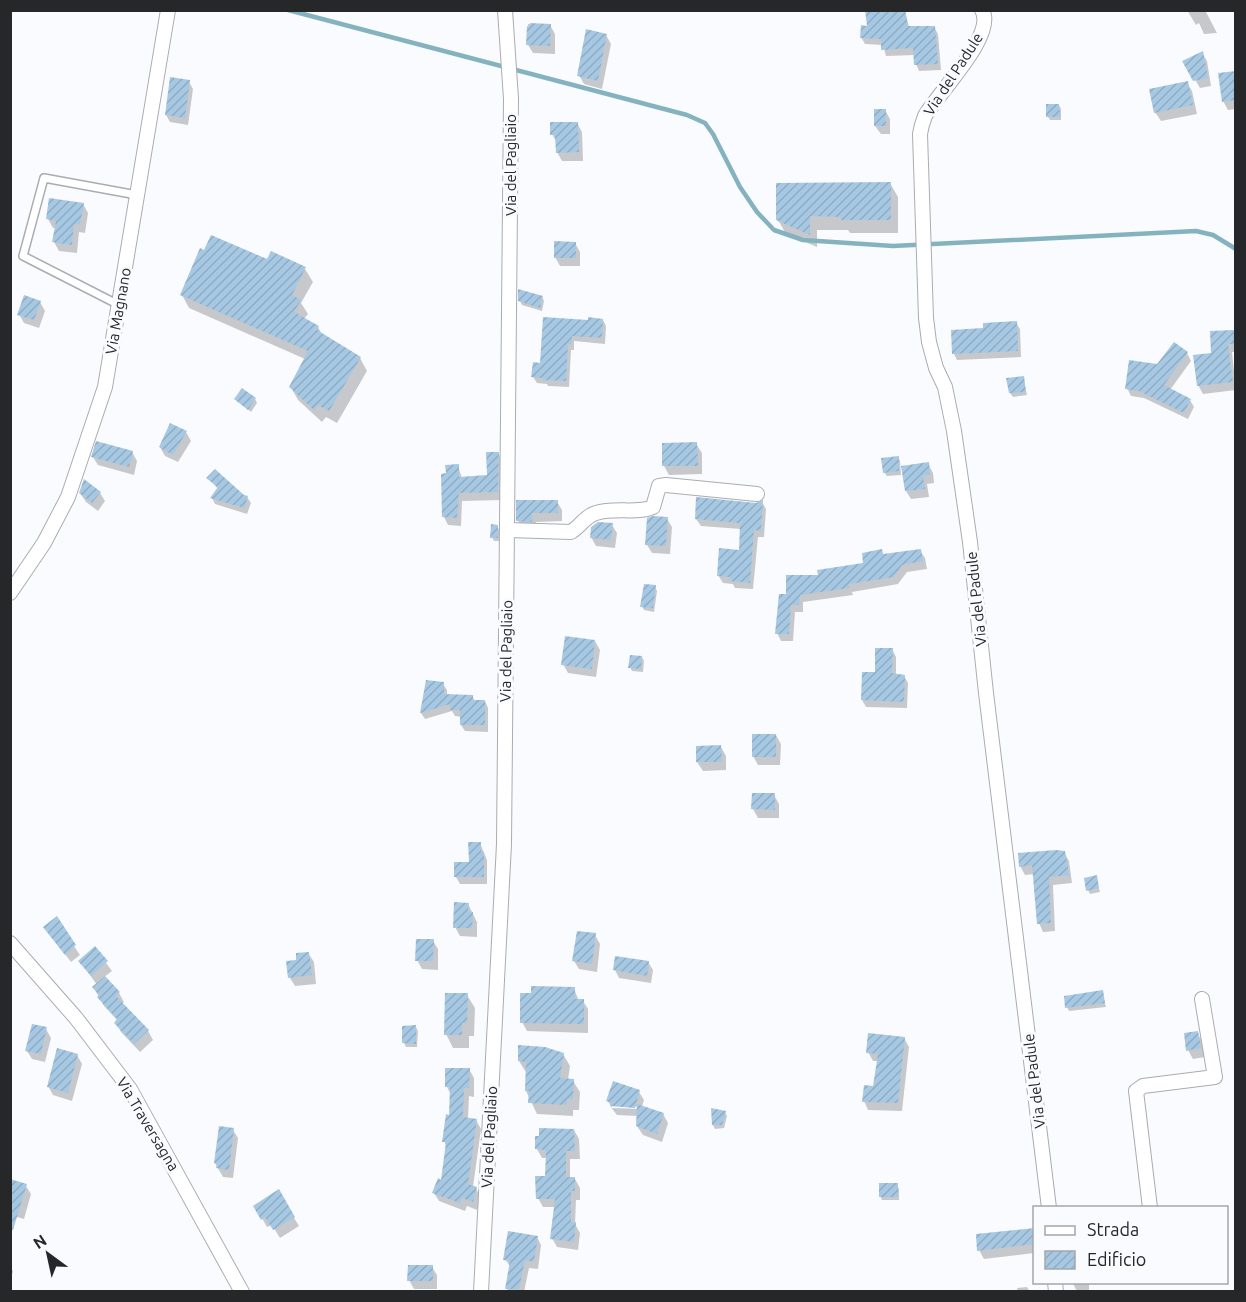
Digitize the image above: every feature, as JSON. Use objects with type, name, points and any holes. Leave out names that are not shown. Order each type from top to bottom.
[{"type":"street","name":"Via Magnano","points":[[10,593],[44,543],[68,497],[105,387],[168,10]]},
{"type":"street","name":"Via del Pagliaio","points":[[481,1292],[504,844],[510,77],[505,10]]},
{"type":"street","name":"Via del Padule","points":[[982,10],[985,15],[983,31],[972,51],[925,116],[920,134],[928,334],[936,368],[945,387],[954,431],[970,542],[986,693],[1049,1206]]},
{"type":"street","points":[[507,530],[571,532],[578,528],[585,518],[594,513],[610,510],[647,510],[653,507],[659,486],[757,494]]},
{"type":"street","name":"Via Traversagna","points":[[10,943],[76,1018],[130,1089],[242,1292]]},
{"type":"street","points":[[1150,1206],[1136,1091],[1143,1086],[1215,1077],[1202,999]]},
{"type":"lane","points":[[119,305],[23,256],[44,178],[137,195]]},
{"type":"building","points":[[865,10],[905,10],[908,26],[935,26],[938,64],[914,65],[913,48],[881,50],[881,39],[860,38],[861,25],[867,26]]},
{"type":"building","points":[[530,23],[551,24],[550,46],[526,45],[527,26],[530,27]]},
{"type":"building","points":[[586,29],[607,34],[598,81],[577,76]]},
{"type":"building","points":[[1203,51],[1208,78],[1193,81],[1182,61]]},
{"type":"building","points":[[1236,71],[1236,100],[1222,102],[1218,73]]},
{"type":"building","points":[[170,77],[190,80],[185,118],[165,115]]},
{"type":"building","points":[[1188,81],[1193,105],[1154,113],[1149,89]]},
{"type":"building","points":[[1046,104],[1059,104],[1060,117],[1046,117]]},
{"type":"building","points":[[874,109],[886,109],[886,126],[874,126]]},
{"type":"building","points":[[550,122],[578,122],[579,152],[556,153],[555,135],[550,135]]},
{"type":"building","points":[[891,182],[891,220],[841,220],[841,217],[810,216],[810,235],[776,220],[776,183]]},
{"type":"building","points":[[49,198],[84,203],[80,225],[74,224],[72,245],[52,242],[56,221],[46,219]]},
{"type":"building","points":[[211,235],[267,259],[271,251],[306,267],[292,295],[301,300],[294,312],[319,326],[317,330],[361,357],[329,411],[318,405],[314,410],[289,387],[308,351],[180,295],[200,248],[204,250]]},
{"type":"building","points":[[554,241],[576,242],[576,258],[554,258]]},
{"type":"building","points":[[518,289],[543,296],[540,308],[518,301]]},
{"type":"building","points":[[24,295],[41,301],[34,320],[17,315]]},
{"type":"building","points":[[543,317],[603,319],[602,338],[572,336],[571,344],[568,344],[566,381],[531,377],[533,362],[540,363]]},
{"type":"building","points":[[1017,321],[1018,351],[952,354],[951,330],[983,328],[983,323]]},
{"type":"building","points":[[1234,330],[1234,344],[1228,344],[1233,382],[1197,386],[1193,355],[1211,353],[1210,331]]},
{"type":"building","points":[[1174,342],[1188,352],[1164,385],[1191,399],[1184,413],[1139,391],[1125,389],[1129,360],[1157,364]]},
{"type":"building","points":[[1024,376],[1026,392],[1009,393],[1006,378]]},
{"type":"building","points":[[242,388],[256,398],[248,410],[234,399]]},
{"type":"building","points":[[170,423],[187,431],[173,455],[159,447]]},
{"type":"building","points":[[96,441],[133,451],[129,467],[91,457]]},
{"type":"building","points":[[697,442],[698,466],[662,466],[662,443]]},
{"type":"building","points":[[486,452],[499,452],[498,492],[459,493],[457,518],[442,517],[441,474],[446,473],[445,465],[459,464],[459,477],[487,475]]},
{"type":"building","points":[[899,456],[899,471],[883,473],[881,458]]},
{"type":"building","points":[[929,462],[930,474],[923,476],[925,489],[905,491],[901,466]]},
{"type":"building","points":[[215,469],[248,496],[244,508],[210,498],[218,487],[206,478]]},
{"type":"building","points":[[84,479],[101,492],[92,503],[79,493]]},
{"type":"building","points":[[696,497],[756,503],[763,500],[761,531],[754,530],[750,583],[730,581],[730,577],[717,576],[719,548],[739,550],[740,523],[695,519]]},
{"type":"building","points":[[516,500],[558,500],[558,513],[532,513],[532,522],[516,521]]},
{"type":"building","points":[[668,517],[666,546],[645,545],[647,518]]},
{"type":"building","points":[[598,522],[613,523],[611,540],[590,538],[591,527]]},
{"type":"building","points":[[491,524],[498,525],[498,538],[490,538]]},
{"type":"building","points":[[882,549],[883,554],[921,549],[923,561],[902,565],[894,577],[849,584],[850,588],[800,595],[799,605],[791,605],[789,634],[775,634],[779,594],[786,594],[786,575],[818,575],[817,570],[863,563],[862,553]]},
{"type":"building","points":[[644,584],[656,585],[653,608],[640,607]]},
{"type":"building","points":[[565,636],[595,640],[592,669],[561,665]]},
{"type":"building","points":[[875,648],[893,648],[892,673],[905,675],[904,702],[861,700],[862,672],[875,672]]},
{"type":"building","points":[[630,655],[642,656],[641,669],[628,668]]},
{"type":"building","points":[[426,680],[444,682],[444,694],[473,695],[473,700],[485,700],[485,725],[460,725],[460,710],[450,710],[450,704],[420,713]]},
{"type":"building","points":[[752,734],[776,734],[776,757],[752,757]]},
{"type":"building","points":[[721,745],[722,762],[696,762],[696,746]]},
{"type":"building","points":[[752,793],[775,793],[775,810],[751,809]]},
{"type":"building","points":[[468,842],[481,842],[481,852],[484,852],[484,877],[454,877],[454,862],[469,862]]},
{"type":"building","points":[[1065,851],[1069,875],[1049,877],[1051,923],[1037,924],[1032,865],[1019,867],[1018,853]]},
{"type":"building","points":[[1097,875],[1099,888],[1086,891],[1084,878]]},
{"type":"building","points":[[454,902],[469,903],[468,911],[473,912],[472,928],[453,928]]},
{"type":"building","points":[[57,916],[76,945],[65,955],[43,927]]},
{"type":"building","points":[[577,931],[596,933],[592,964],[572,961]]},
{"type":"building","points":[[416,939],[434,939],[433,961],[415,961]]},
{"type":"building","points":[[95,946],[108,961],[91,976],[78,961]]},
{"type":"building","points":[[309,952],[312,975],[288,978],[286,961],[296,960],[296,953]]},
{"type":"building","points":[[615,956],[649,961],[647,976],[613,970]]},
{"type":"building","points":[[105,976],[120,992],[116,996],[149,1030],[134,1044],[114,1023],[117,1019],[97,997],[99,995],[92,987]]},
{"type":"building","points":[[531,986],[575,987],[575,999],[584,999],[584,1024],[520,1023],[520,993],[531,993]]},
{"type":"building","points":[[1103,990],[1105,1003],[1065,1008],[1064,996]]},
{"type":"building","points":[[445,993],[468,993],[467,1023],[462,1023],[462,1035],[444,1035]]},
{"type":"building","points":[[32,1024],[47,1027],[41,1054],[25,1051]]},
{"type":"building","points":[[416,1025],[416,1044],[402,1043],[402,1026]]},
{"type":"building","points":[[1198,1031],[1201,1048],[1186,1051],[1184,1033]]},
{"type":"building","points":[[868,1033],[905,1037],[898,1103],[862,1102],[864,1085],[873,1086],[878,1054],[866,1053]]},
{"type":"building","points":[[518,1045],[545,1047],[564,1053],[560,1078],[574,1079],[573,1099],[567,1099],[567,1105],[528,1103],[529,1091],[525,1091],[526,1062],[518,1061]]},
{"type":"building","points":[[57,1048],[78,1054],[68,1093],[47,1087]]},
{"type":"building","points":[[445,1068],[470,1068],[469,1088],[464,1088],[463,1117],[477,1119],[468,1184],[477,1187],[473,1202],[462,1198],[460,1203],[432,1193],[438,1178],[441,1180],[446,1142],[442,1142],[446,1114],[449,1115],[450,1087],[445,1087]]},
{"type":"building","points":[[613,1081],[640,1090],[635,1108],[610,1106],[611,1103],[606,1101]]},
{"type":"building","points":[[637,1104],[664,1113],[657,1134],[636,1126]]},
{"type":"building","points":[[711,1108],[726,1111],[722,1125],[712,1125]]},
{"type":"building","points":[[219,1126],[234,1128],[229,1170],[216,1168],[217,1164],[214,1163]]},
{"type":"building","points":[[539,1128],[574,1129],[575,1151],[566,1151],[566,1177],[575,1177],[575,1191],[571,1191],[571,1222],[576,1222],[574,1242],[550,1239],[555,1199],[536,1199],[535,1176],[545,1176],[546,1152],[535,1149],[535,1136],[539,1136]]},
{"type":"building","points":[[10,1179],[27,1184],[13,1230],[10,1229]]},
{"type":"building","points":[[879,1183],[898,1183],[898,1197],[879,1197]]},
{"type":"building","points":[[279,1189],[295,1217],[273,1230],[265,1217],[261,1220],[253,1206]]},
{"type":"building","points":[[1033,1228],[1033,1244],[977,1251],[976,1234]]},
{"type":"building","points":[[508,1231],[538,1236],[534,1262],[525,1260],[519,1289],[505,1289],[510,1261],[503,1260]]},
{"type":"building","points":[[408,1265],[433,1265],[433,1281],[407,1281]]},
{"type":"waterway","points":[[288,10],[687,115],[705,123],[740,187],[757,212],[774,230],[803,240],[893,246],[1196,231],[1213,235],[1236,249]]}]
